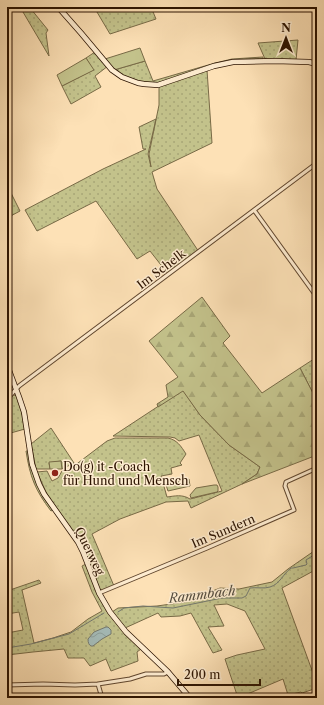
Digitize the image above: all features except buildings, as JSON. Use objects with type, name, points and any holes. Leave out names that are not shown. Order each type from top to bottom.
[{"type":"street","points":[[58,7],[112,70],[122,77],[138,83],[158,85],[214,66],[233,62],[275,60],[309,62],[317,64]]},
{"type":"street","name":"Im Schelk","points":[[7,399],[16,389],[317,163]]},
{"type":"street","points":[[254,210],[317,297]]},
{"type":"street","name":"Querweg","points":[[7,365],[24,412],[32,464],[39,484],[52,506],[78,542],[99,593],[110,612],[131,637],[168,672],[190,698]]},
{"type":"street","name":"Im Sundern","points":[[99,593],[294,510],[285,486],[286,482],[317,468]]},
{"type":"street","points":[[7,685],[98,684],[130,679],[146,674],[164,674],[168,672]]},
{"type":"street","points":[[98,684],[102,698]]},
{"type":"green space","points":[[20,7],[31,7],[48,30],[46,33],[49,56]]},
{"type":"green space","points":[[94,7],[151,7],[156,19],[110,34]]},
{"type":"green space","points":[[298,40],[296,60],[265,59],[258,43]]},
{"type":"green space","points":[[140,48],[145,61],[114,70],[105,59]]},
{"type":"green space","points":[[95,52],[108,66],[95,76],[101,87],[71,104],[62,86],[93,70],[86,58]]},
{"type":"green space","points":[[263,57],[263,59],[246,59],[156,83],[145,83],[128,78],[114,70],[145,61],[153,81],[232,59]]},
{"type":"green space","points":[[86,58],[94,70],[62,86],[57,75]]},
{"type":"green space","points":[[207,70],[212,143],[152,172],[157,189],[199,252],[168,274],[150,251],[137,259],[96,201],[37,231],[25,210],[103,169],[146,149],[143,149],[139,127],[156,119],[148,154],[151,167],[149,154],[159,105],[159,86]]},
{"type":"green space","points":[[7,185],[20,211],[7,218]]},
{"type":"green space","points":[[202,297],[230,336],[223,343],[262,393],[300,368],[317,401],[317,455],[242,484],[257,474],[260,467],[229,445],[200,415],[183,391],[158,407],[157,404],[168,397],[166,385],[178,377],[149,341]]},
{"type":"green space","points":[[317,357],[317,401],[300,368]]},
{"type":"green space","points":[[183,390],[200,415],[229,445],[260,467],[257,474],[242,484],[191,508],[188,501],[166,502],[120,519],[92,534],[114,586],[100,590],[84,552],[47,494],[37,472],[47,471],[52,481],[58,478],[62,471],[70,469],[107,441],[115,438],[168,438],[174,440],[186,454],[180,463],[182,465],[171,468],[172,474],[161,476],[167,497],[181,496],[190,499],[222,491],[199,435],[179,441],[170,437],[113,436]]},
{"type":"green space","points":[[11,395],[17,396],[25,429],[7,434],[7,400]]},
{"type":"green space","points":[[51,428],[74,463],[62,469],[61,461],[49,463],[50,469],[36,469],[31,444]]},
{"type":"green space","points":[[26,451],[28,451],[30,460],[53,510],[51,511],[34,483],[29,468]]},
{"type":"green space","points":[[61,461],[62,469],[50,469],[49,462]]},
{"type":"green space","points":[[189,479],[190,486],[168,491],[166,485]]},
{"type":"green space","points":[[217,485],[218,487],[217,492],[191,498],[190,495],[196,488]]},
{"type":"green space","points":[[317,549],[317,569],[282,588],[317,684],[317,688],[302,693],[288,695],[283,679],[238,698],[225,659],[265,649],[245,611],[227,604],[214,605],[224,626],[208,627],[222,650],[213,653],[191,613],[180,616],[161,617],[158,613],[125,628],[112,612],[118,608],[157,606],[185,602],[220,588],[239,589],[272,582]]},
{"type":"green space","points":[[86,564],[98,595],[141,649],[137,652],[138,661],[111,671],[106,659],[90,666],[84,658],[68,658],[64,649],[7,655],[7,633],[23,630],[19,612],[7,614],[7,591],[39,580],[41,583],[22,590],[34,643],[71,632],[88,619],[102,611],[92,592],[82,566]]},
{"type":"water","points":[[106,627],[111,630],[111,634],[91,646],[88,643],[88,639],[94,632]]},
{"type":"waterway","name":"Rammbach","points":[[118,612],[124,608],[143,606],[173,608],[222,598],[242,598],[246,596],[250,588],[265,588],[273,586],[291,568],[306,565],[306,560],[317,553]]},
{"type":"waterway","name":"Rammbach","points":[[7,648],[31,644],[69,634],[104,613]]},
{"type":"place","name":"Do(g) it -Coach für Hund und Mensch","points":[[55,473]]}]
